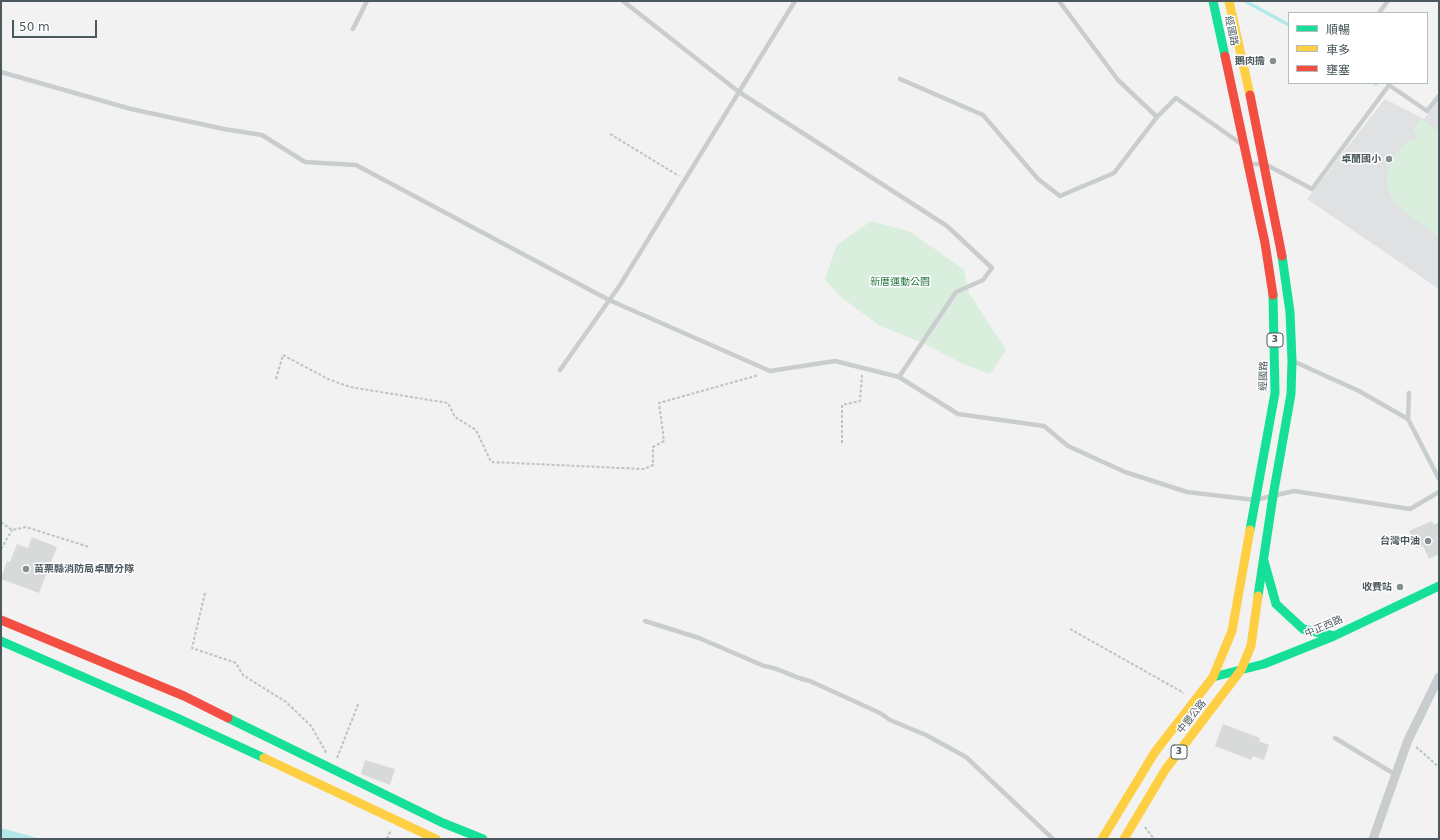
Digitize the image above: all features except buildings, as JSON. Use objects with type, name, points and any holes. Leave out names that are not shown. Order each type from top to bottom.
[{"type":"main road","name":"經國路","points":[[1213,1],[1265,243],[1273,294],[1275,346],[1275,393],[1232,631],[1213,677]]},
{"type":"main road","name":"經國路","points":[[1229,1],[1265,164],[1283,260],[1290,312],[1292,361],[1291,394],[1273,496],[1251,646],[1241,670]]},
{"type":"main road","points":[[1264,558],[1276,604],[1303,629],[1334,636]]},
{"type":"main road","name":"中正西路","points":[[1213,677],[1264,664],[1334,636],[1439,586]]},
{"type":"main road","points":[[1,620],[184,696],[333,767],[443,823],[483,839]]},
{"type":"main road","points":[[1,641],[175,717],[436,839]]},
{"type":"main road","name":"中豐公路","points":[[1124,839],[1162,775],[1241,670]]},
{"type":"main road","name":"中豐公路","points":[[1102,839],[1155,752],[1213,677]]},
{"type":"main road","points":[[1147,765],[1162,775]]},
{"type":"street","points":[[1373,839],[1408,740],[1439,677]]},
{"type":"lane","points":[[353,29],[367,1]]},
{"type":"lane","points":[[623,1],[739,92],[947,226],[992,268],[983,280],[956,292],[899,377]]},
{"type":"lane","points":[[560,370],[609,300],[795,1]]},
{"type":"lane","points":[[1059,1],[1118,80],[1156,117]]},
{"type":"lane","points":[[1380,12],[1387,2]]},
{"type":"lane","points":[[1,72],[131,109],[224,129],[262,135],[305,162],[356,165],[609,300],[770,371],[835,361],[899,377],[958,414],[1044,426],[1068,446],[1125,472],[1187,492],[1255,500],[1294,491],[1410,509],[1439,492]]},
{"type":"lane","points":[[900,79],[983,115],[1038,179],[1060,196],[1114,173],[1156,117],[1176,98],[1245,146]]},
{"type":"lane","points":[[1249,164],[1265,164],[1312,189],[1387,84],[1427,111],[1439,96]]},
{"type":"lane","points":[[1292,361],[1359,391],[1408,419]]},
{"type":"lane","points":[[1409,393],[1408,419],[1439,479]]},
{"type":"lane","points":[[645,621],[699,638],[764,666],[776,668],[799,679],[810,681],[880,713],[890,720],[926,735],[966,756],[1053,839]]},
{"type":"lane","points":[[1335,738],[1396,775]]},
{"type":"path","points":[[610,134],[685,180]]},
{"type":"path","points":[[276,379],[283,355],[328,379],[350,387],[448,403],[455,417],[476,430],[491,462],[644,469],[654,465],[653,446],[664,441],[659,403],[733,384],[770,371]]},
{"type":"path","points":[[842,443],[842,405],[860,401],[862,368]]},
{"type":"path","points":[[1,522],[12,530]]},
{"type":"path","points":[[1,549],[12,530],[26,527],[89,547]]},
{"type":"path","points":[[205,593],[192,648],[236,663],[243,675],[286,702],[311,726],[333,767]]},
{"type":"path","points":[[1070,629],[1195,700]]},
{"type":"path","points":[[333,767],[359,702]]},
{"type":"path","points":[[1408,740],[1439,767]]},
{"type":"shaded area","name":"卓蘭國小","points":[[1385,99],[1424,119],[1439,99],[1439,289],[1307,199]]},
{"type":"green space","points":[[1421,118],[1439,132],[1439,237],[1404,211],[1394,201],[1387,186],[1388,170],[1391,162],[1405,143],[1419,137],[1412,131]]},
{"type":"green space","name":"新厝運動公園","points":[[871,221],[911,232],[964,270],[969,293],[1006,350],[990,374],[963,364],[923,343],[880,326],[841,297],[825,280],[837,245]]},
{"type":"water","points":[[1,828],[41,839],[1,839]]},
{"type":"waterway","points":[[1245,1],[1288,24]]},
{"type":"traffic: fast","points":[[1213,1],[1225,56]]},
{"type":"traffic: fast","points":[[1258,596],[1273,496],[1291,394],[1292,361],[1290,312],[1282,256]]},
{"type":"traffic: fast","points":[[1250,530],[1275,393],[1273,295]]},
{"type":"traffic: fast","points":[[1264,561],[1276,604],[1303,629],[1334,636]]},
{"type":"traffic: fast","points":[[1213,677],[1264,664],[1334,636],[1439,586]]},
{"type":"traffic: fast","points":[[1,641],[175,717],[264,758]]},
{"type":"traffic: fast","points":[[228,718],[443,823],[483,839]]},
{"type":"traffic: slow","points":[[1229,1],[1250,95]]},
{"type":"traffic: slow","points":[[1102,839],[1155,752],[1213,677],[1232,631],[1250,530]]},
{"type":"traffic: slow","points":[[1124,839],[1165,770],[1241,670],[1251,646],[1258,596]]},
{"type":"traffic: slow","points":[[264,758],[436,839]]},
{"type":"traffic: jam","points":[[1225,56],[1265,243],[1273,295]]},
{"type":"traffic: jam","points":[[1250,95],[1282,256]]},
{"type":"traffic: jam","points":[[1,620],[184,696],[228,718]]},
{"type":"place","name":"鵝肉擔","points":[[1273,61]]},
{"type":"place","name":"卓蘭國小","points":[[1389,159]]},
{"type":"place","name":"台灣中油","points":[[1428,541]]},
{"type":"place","name":"苗栗縣消防局卓蘭分隊","points":[[26,569]]},
{"type":"place","name":"收費站","points":[[1400,587]]}]
